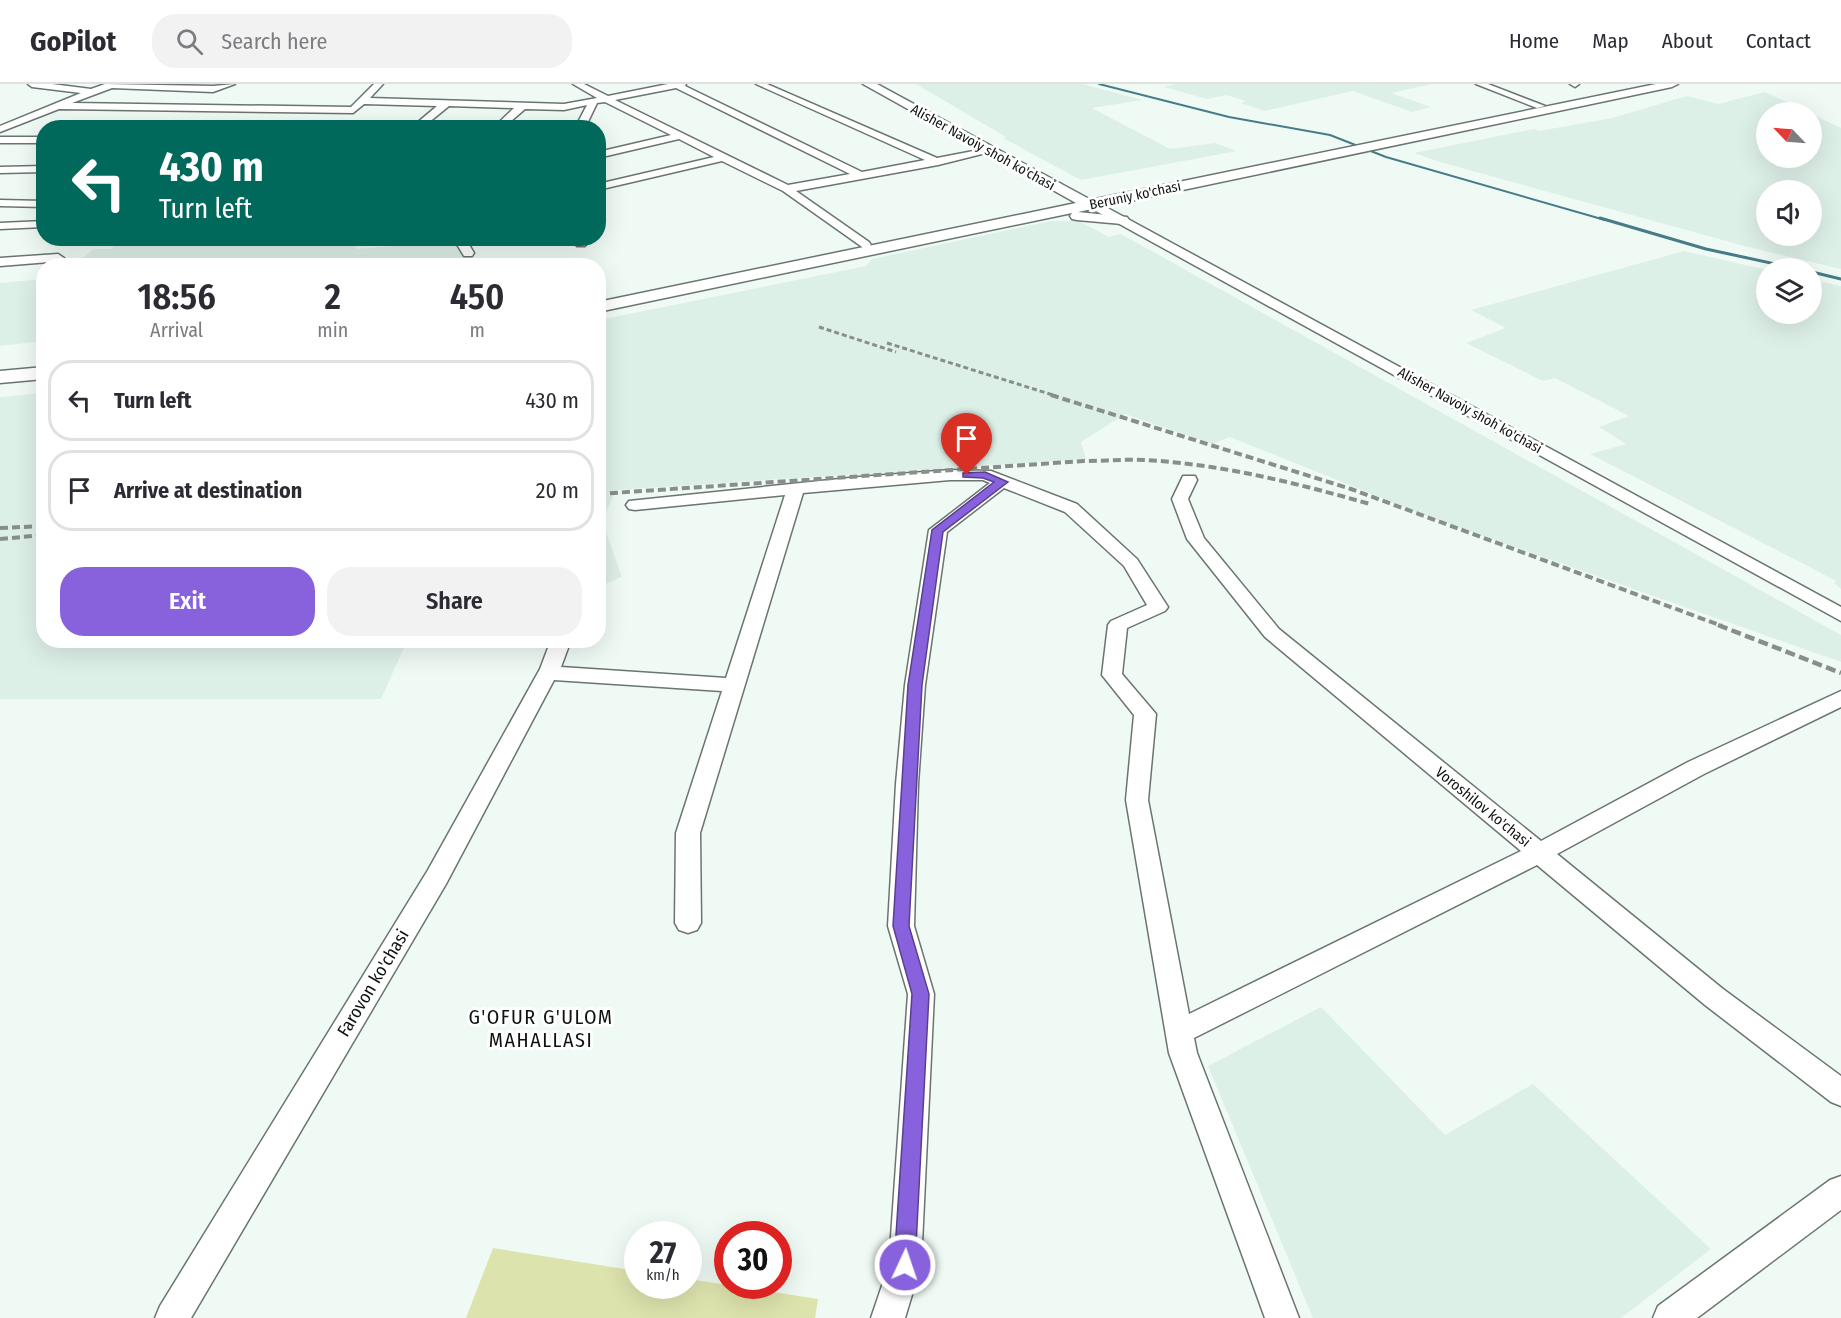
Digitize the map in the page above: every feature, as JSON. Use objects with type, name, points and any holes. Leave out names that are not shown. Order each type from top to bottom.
[{"type":"main road","name":"Alisher Navoiy shoh ko'chasi","points":[[869,84],[989,151],[1090,203]]},
{"type":"main road","name":"Alisher Navoiy shoh ko'chasi","points":[[882,84],[1090,203]]},
{"type":"main road","name":"Beruniy ko'chasi","points":[[1436,130],[1539,106],[1651,85],[1672,84]]},
{"type":"main road","name":"Beruniy ko'chasi","points":[[606,305],[1651,85]]},
{"type":"main road","name":"Beruniy ko'chasi","points":[[606,298],[865,245],[1090,203]]},
{"type":"main road","points":[[1019,220],[1077,216],[1122,220]]},
{"type":"main road","points":[[0,369],[36,366]]},
{"type":"main road","points":[[0,377],[36,374]]},
{"type":"street","points":[[32,84],[92,92]]},
{"type":"street","points":[[0,129],[112,85],[213,89],[231,84]]},
{"type":"street","points":[[59,106],[353,110],[379,84]]},
{"type":"street","points":[[577,84],[787,189],[865,245]]},
{"type":"street","points":[[363,101],[564,107],[677,84],[862,176]]},
{"type":"street","points":[[760,84],[938,162]]},
{"type":"street","points":[[1480,84],[1539,106]]},
{"type":"street","points":[[585,120],[592,107],[592,102]]},
{"type":"street","points":[[425,120],[447,103]]},
{"type":"street","points":[[506,120],[522,106]]},
{"type":"street","points":[[606,152],[679,136]]},
{"type":"street","points":[[0,140],[36,140]]},
{"type":"street","points":[[787,189],[989,151]]},
{"type":"street","points":[[606,185],[721,158]]},
{"type":"street","points":[[0,170],[36,169]]},
{"type":"street","points":[[0,203],[36,204]]},
{"type":"street","name":"Alisher Navoiy shoh ko'chasi","points":[[1090,203],[1528,441],[1841,615]]},
{"type":"street","points":[[0,226],[36,224]]},
{"type":"street","points":[[464,246],[468,254]]},
{"type":"street","points":[[0,262],[36,260]]},
{"type":"street","points":[[635,505],[950,475],[985,475],[1071,508],[1131,563],[1158,607],[1118,625],[1112,675],[1145,714],[1137,800],[1183,1053],[1282,1318]]},
{"type":"street","name":"Voroshilov ko'chasi","points":[[1189,480],[1180,499],[1196,538],[1272,633],[1714,997],[1841,1093]]},
{"type":"street","points":[[888,1318],[905,1265],[921,994],[901,926],[915,685],[938,530],[1002,482]]},
{"type":"street","points":[[688,923],[687,833],[736,685],[795,490]]},
{"type":"street","name":"Farovon ko'chasi","points":[[172,1318],[437,877],[548,673],[558,648]]},
{"type":"street","points":[[548,673],[736,685]]},
{"type":"street","points":[[1179,1032],[1539,853],[1696,768],[1841,698]]},
{"type":"street","points":[[1670,1318],[1841,1191]]},
{"type":"shaded area","points":[[916,84],[1082,84],[1143,100],[1092,108],[1170,149],[1215,143],[1237,151],[1081,180],[1003,138],[1006,137]]},
{"type":"shaded area","points":[[1175,84],[1432,84],[1391,93],[1431,107],[1412,112],[1353,91],[1265,111],[1241,103],[1246,101],[1226,95],[1207,99],[1164,87]]},
{"type":"shaded area","points":[[1765,92],[1786,102],[1756,102],[1756,168],[1822,168],[1822,119],[1841,128],[1841,269],[1822,265],[1822,258],[1794,258],[1748,247],[1414,153],[1534,129],[1539,131],[1612,118],[1687,96],[1718,104]]},
{"type":"shaded area","points":[[1051,221],[1079,221],[1109,237],[1121,234],[1841,635],[1841,662],[1429,517],[1230,437],[1212,444],[1125,414],[1081,442],[1086,459],[616,490],[606,512],[606,319],[866,266],[872,259]]},
{"type":"shaded area","points":[[114,246],[357,246],[356,249],[392,246],[456,246],[463,258],[83,258],[94,249],[111,249]]},
{"type":"shaded area","points":[[1684,251],[1756,267],[1756,324],[1822,324],[1822,282],[1841,286],[1841,589],[1834,583],[1836,581],[1590,454],[1626,444],[1599,427],[1629,416],[1555,378],[1543,381],[1466,343],[1506,328],[1471,310]]},
{"type":"shaded area","points":[[36,280],[36,342],[0,346],[0,283]]},
{"type":"shaded area","points":[[36,394],[36,648],[404,648],[381,699],[0,699],[0,397]]},
{"type":"shaded area","points":[[606,532],[622,577],[606,583]]},
{"type":"shaded area","points":[[1321,1007],[1445,1135],[1533,1084],[1711,1249],[1621,1318],[1313,1318],[1208,1066]]},
{"type":"green space","points":[[493,1248],[624,1269],[624,1299],[702,1299],[702,1281],[714,1283],[714,1299],[792,1299],[792,1295],[818,1299],[815,1318],[466,1318]]},
{"type":"waterway","points":[[1099,84],[1229,117],[1330,135],[1386,157],[1605,220]]},
{"type":"waterway","points":[[1600,218],[1706,249],[1756,260]]},
{"type":"waterway","points":[[1822,274],[1841,279]]},
{"type":"railway","points":[[819,327],[896,352]]},
{"type":"railway","points":[[887,343],[1056,396]]},
{"type":"railway","points":[[1051,395],[1351,489],[1722,626]]},
{"type":"railway","points":[[606,493],[1084,461],[1136,460],[1173,462],[1230,470],[1370,504]]},
{"type":"railway","points":[[0,528],[36,526]]},
{"type":"railway","points":[[0,539],[36,536]]},
{"type":"railway","points":[[1718,625],[1841,673]]},
{"type":"district","name":"G'OFUR G'ULOM MAHALLASI","points":[[541,1028]]},
{"type":"route","points":[[905,1265],[921,994],[901,926],[915,685],[938,530],[1002,482],[985,475],[967,475]]}]
